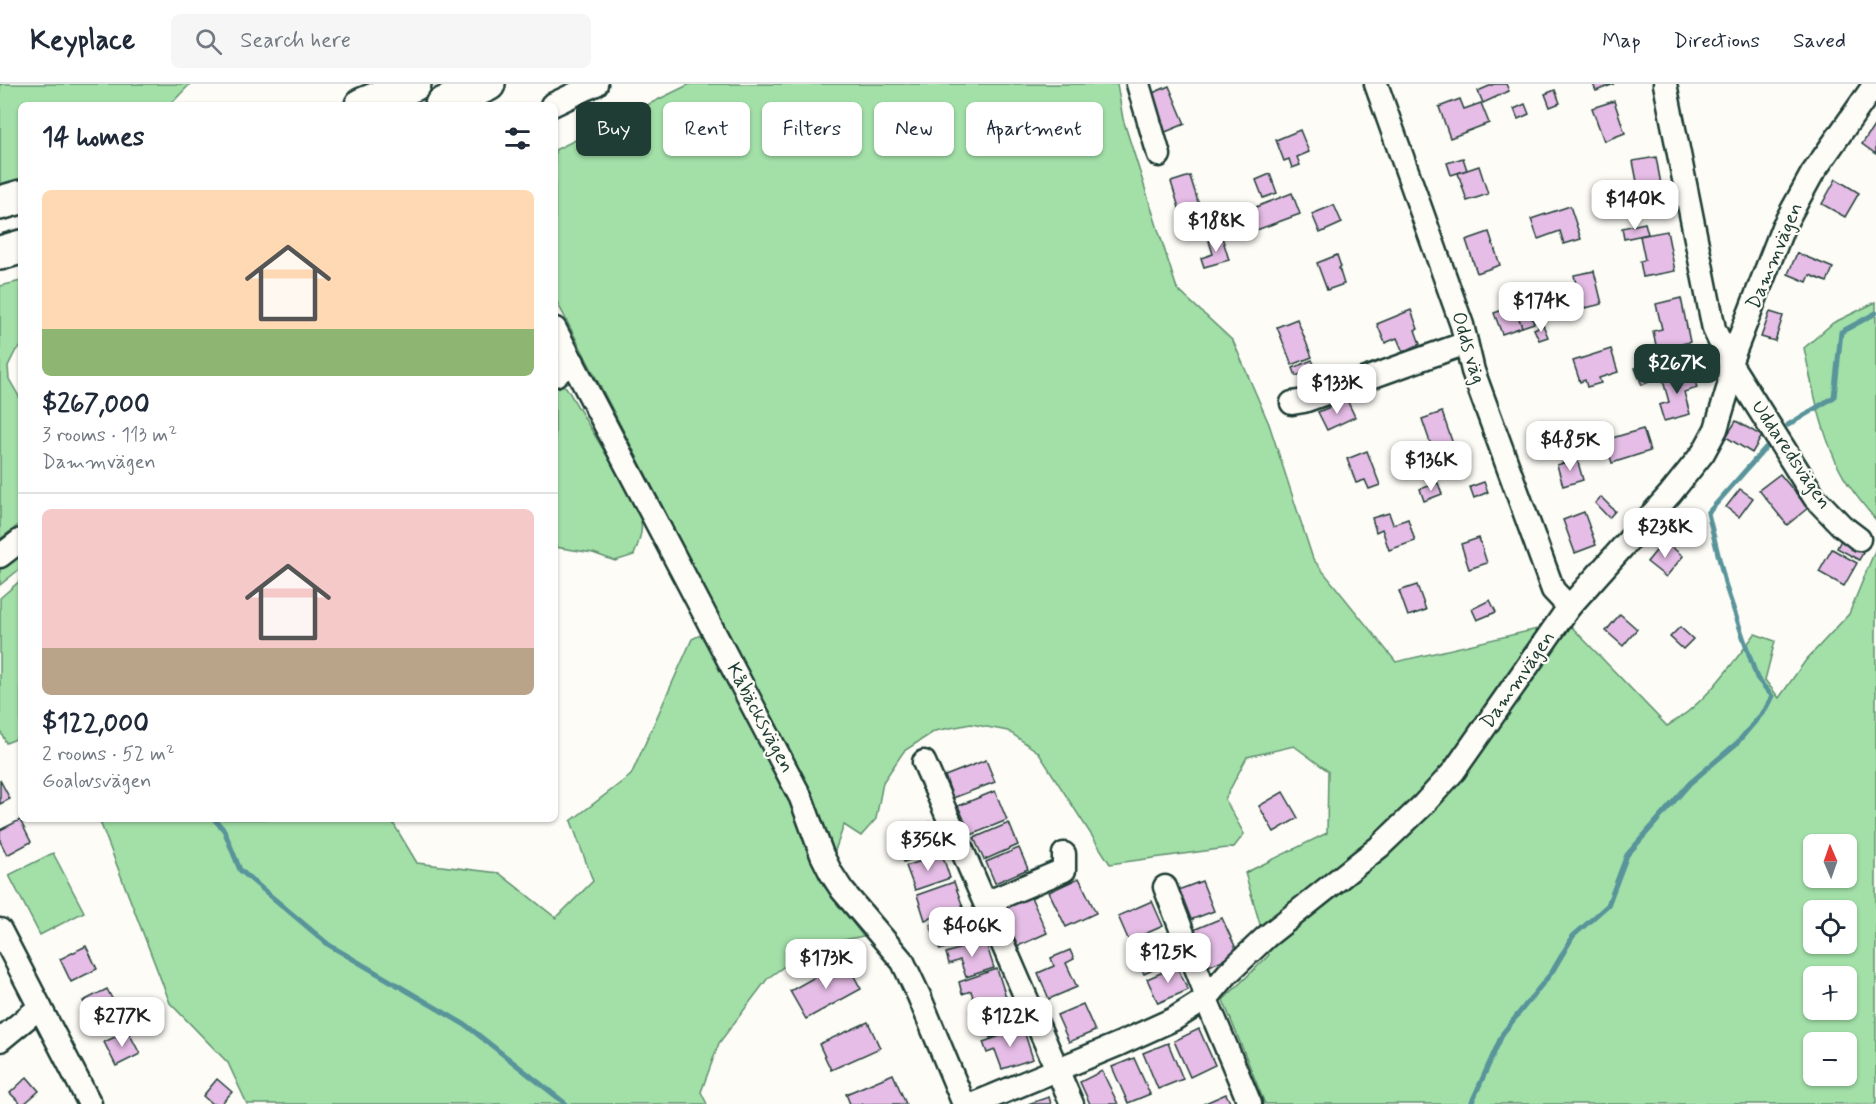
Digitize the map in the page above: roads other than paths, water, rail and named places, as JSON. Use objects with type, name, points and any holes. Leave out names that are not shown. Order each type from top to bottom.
[{"type":"highway","points":[[369,102],[414,84]]},
{"type":"highway","points":[[449,102],[488,84]]},
{"type":"highway","points":[[0,203],[18,198]]},
{"type":"highway","points":[[0,216],[18,212]]},
{"type":"highway","points":[[0,252],[18,248]]},
{"type":"street","points":[[558,102],[596,84]]},
{"type":"street","points":[[1138,84],[1159,155]]},
{"type":"street","name":"Odds väg","points":[[1376,84],[1462,326],[1473,371],[1553,590],[1569,607]]},
{"type":"street","name":"Uddaredsvägen","points":[[1665,84],[1714,329],[1730,363],[1815,498],[1842,526],[1859,539]]},
{"type":"street","name":"Dammvägen","points":[[974,1104],[1174,1019],[1206,999],[1228,973],[1266,937],[1379,847],[1455,771],[1569,607],[1670,494],[1703,453],[1716,429],[1729,386],[1730,363],[1783,227],[1812,174],[1875,84]]},
{"type":"street","name":"Kåbäcksvägen","points":[[558,342],[564,369],[801,798],[831,873],[842,890],[903,962],[964,1104]]},
{"type":"street","points":[[1292,403],[1304,401],[1466,343]]},
{"type":"street","points":[[0,556],[18,542]]},
{"type":"street","points":[[924,762],[1072,1104]]},
{"type":"street","points":[[986,903],[1064,870],[1064,854]]},
{"type":"street","points":[[1165,886],[1206,999],[1250,1104]]},
{"type":"street","points":[[0,930],[90,1104]]},
{"type":"street","points":[[0,1040],[40,1007]]},
{"type":"waterway","points":[[1788,425],[1834,397],[1841,332],[1876,313]]},
{"type":"waterway","points":[[1471,1104],[1503,1033],[1552,972],[1573,936],[1608,905],[1627,855],[1690,783],[1737,743],[1765,710],[1772,696],[1757,678],[1726,587],[1708,513],[1768,445]]},
{"type":"waterway","points":[[217,822],[224,830],[240,870],[329,945],[467,1026],[566,1104]]}]
